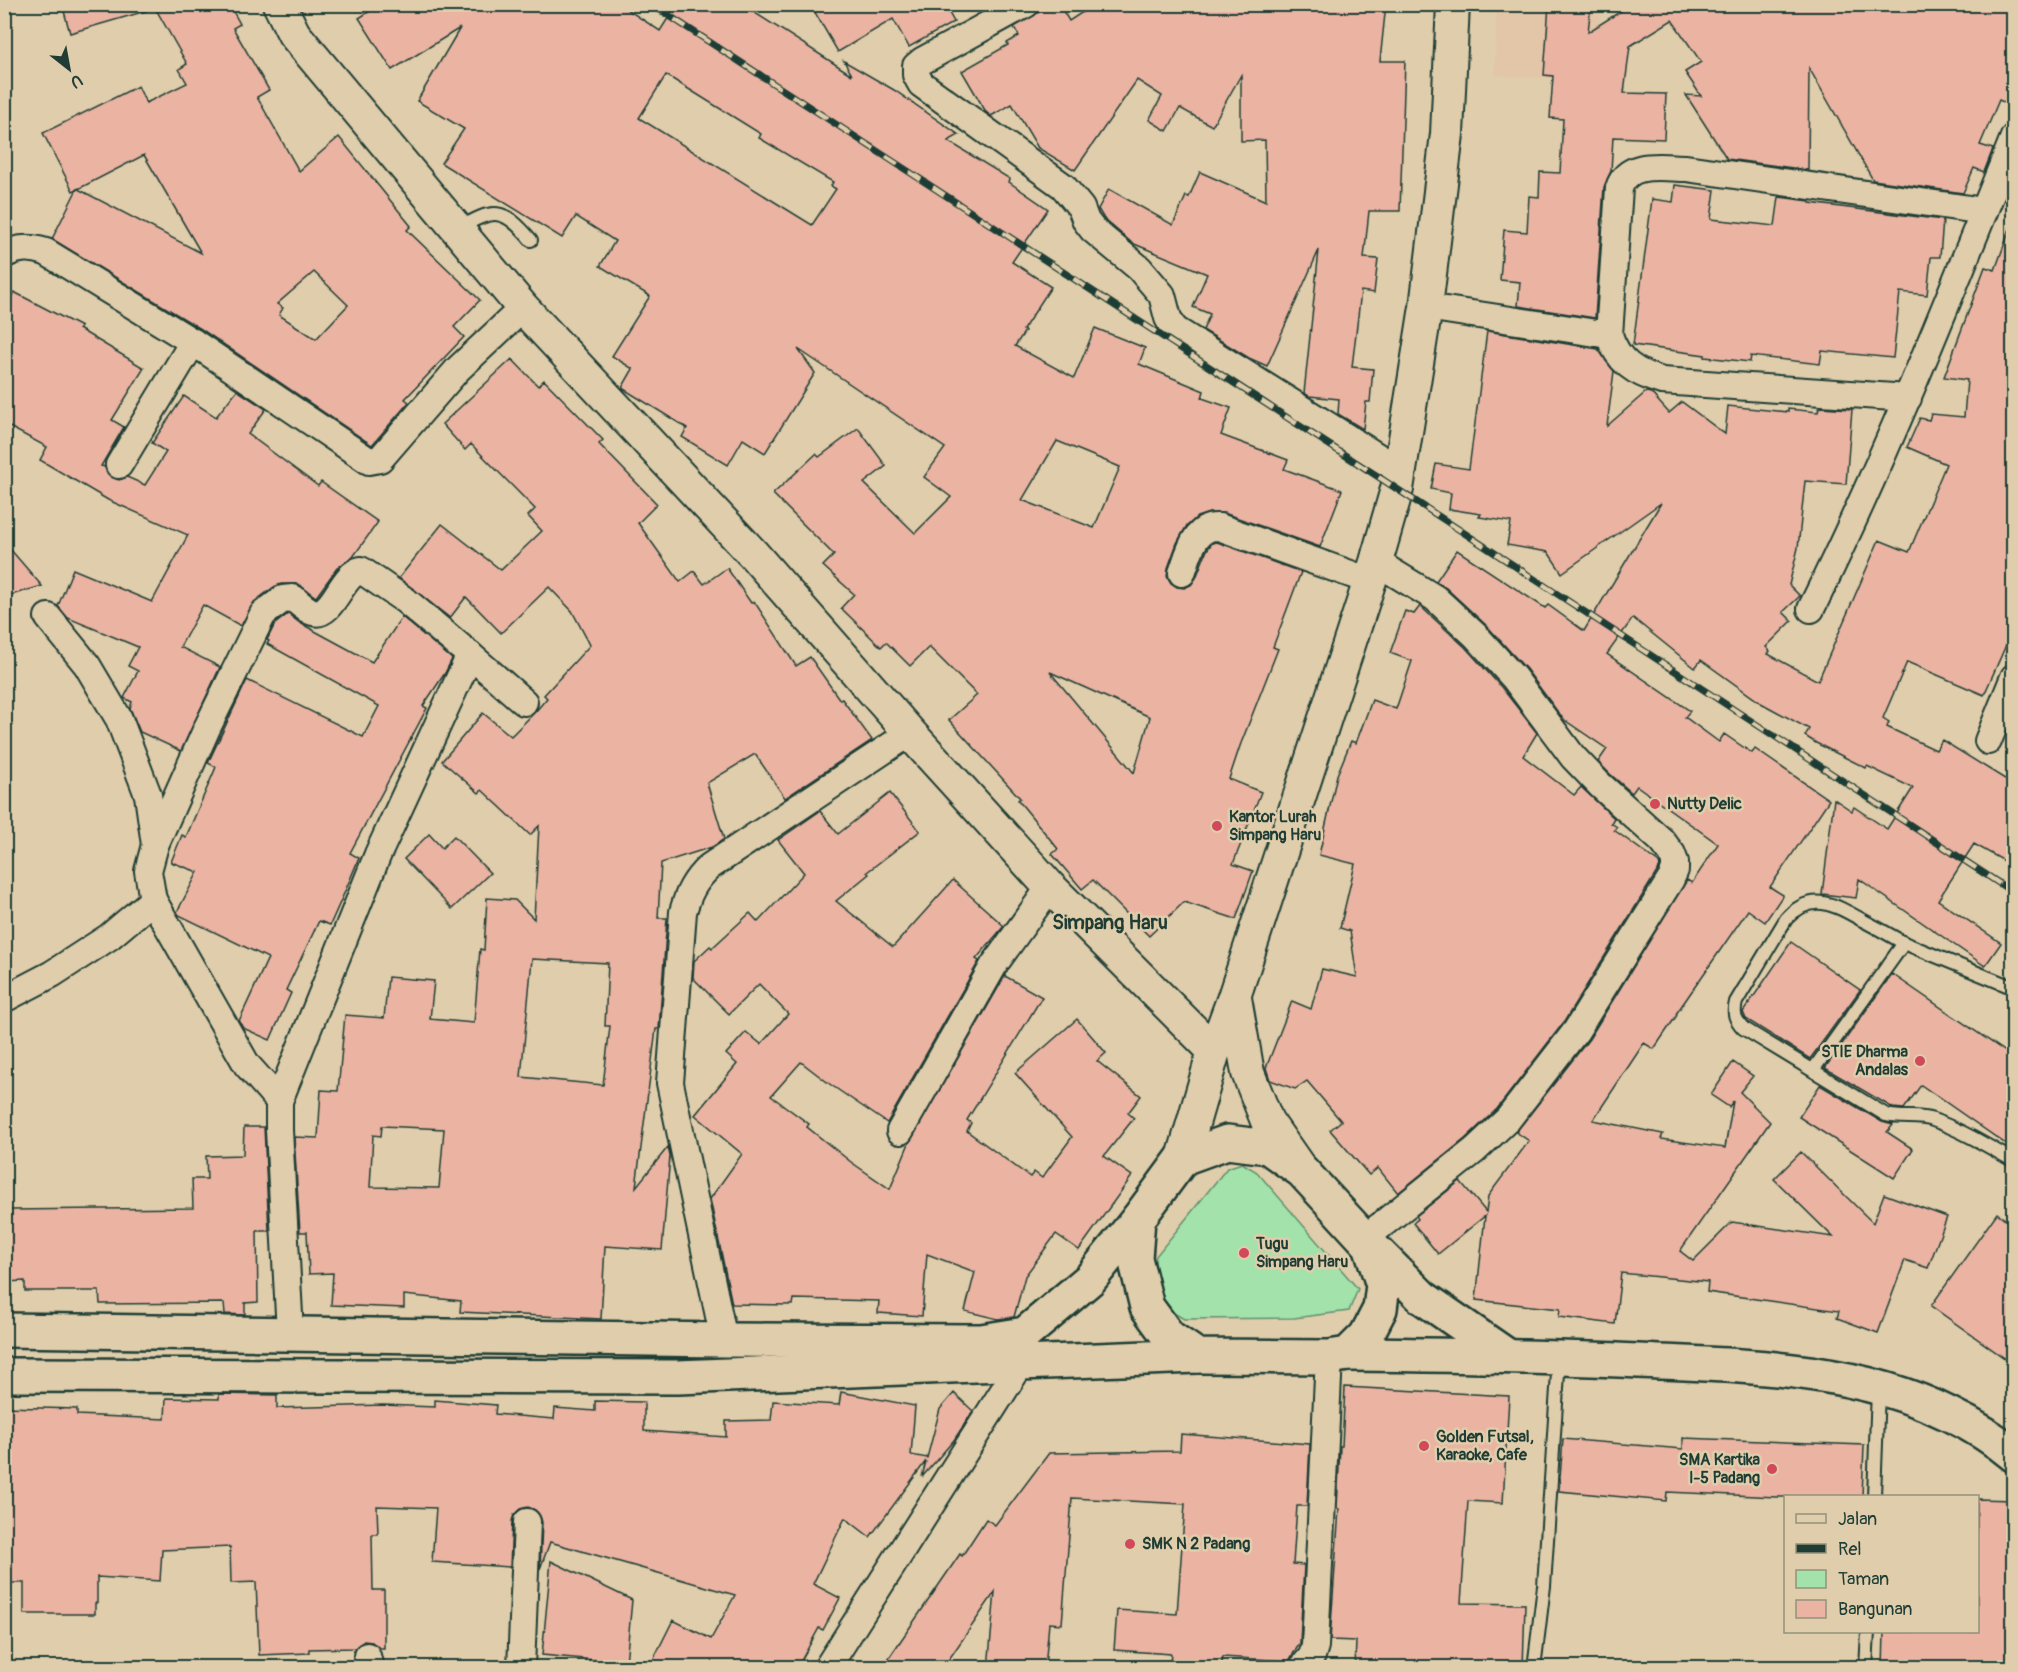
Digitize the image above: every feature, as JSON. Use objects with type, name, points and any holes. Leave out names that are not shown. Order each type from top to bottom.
[{"type":"main road","points":[[4,1375],[678,1377],[1024,1348],[1090,1279],[1184,1158],[1227,1142],[1268,1147],[1302,1171],[1367,1242],[1422,1297],[1506,1355]]},
{"type":"main road","points":[[1137,1219],[1135,1258],[1148,1307],[1169,1337],[1197,1356]]},
{"type":"main road","points":[[1338,1356],[1366,1336],[1380,1309],[1383,1285],[1367,1242]]},
{"type":"main road","points":[[4,1330],[724,1340],[981,1341],[1024,1348],[1197,1356],[1506,1355],[1748,1365],[1808,1371],[1879,1386],[1924,1402],[1960,1419],[1984,1433],[2013,1455]]},
{"type":"street","points":[[279,4],[294,34],[522,308],[754,555],[910,733],[1050,887],[1214,1051]]},
{"type":"street","points":[[1026,4],[990,13],[922,61],[916,66],[916,75],[921,84],[1063,186],[1081,208],[1086,221],[1093,230],[1139,268],[1162,295],[1167,318],[1174,329],[1400,470]]},
{"type":"street","points":[[1184,1158],[1214,1051],[1234,997],[1373,571],[1397,489],[1426,307],[1447,134],[1453,4]]},
{"type":"street","points":[[1811,609],[1856,518],[1908,398],[2013,137]]},
{"type":"street","points":[[1908,398],[1662,381],[1635,371],[1626,364],[1613,346],[1609,334],[1621,181],[1628,173],[1639,168],[1686,168],[1984,212]]},
{"type":"street","points":[[4,255],[22,248],[34,248],[46,252],[193,342],[362,458],[373,461],[380,459],[458,369],[522,308]]},
{"type":"street","points":[[1426,307],[1609,334]]},
{"type":"street","points":[[119,465],[193,342]]},
{"type":"street","points":[[1182,573],[1200,532],[1212,526],[1373,571],[1435,598],[1476,636],[1514,678],[1573,757],[1600,785],[1662,841],[1675,861],[1675,870],[1671,879],[1576,1031],[1508,1119],[1367,1242]]},
{"type":"street","points":[[279,1101],[247,1065],[153,900],[148,872],[155,845],[207,728],[263,614],[283,599],[293,598],[312,612],[321,612],[328,607],[350,575],[361,570],[406,601],[525,702]]},
{"type":"street","points":[[48,617],[87,664],[119,719],[148,795],[155,845]]},
{"type":"street","points":[[290,1333],[279,1101],[378,854],[470,656]]},
{"type":"street","points":[[1988,741],[2013,677]]},
{"type":"street","points":[[724,1340],[670,1083],[683,912],[688,894],[697,878],[709,867],[910,733]]},
{"type":"street","points":[[900,1131],[994,965],[1050,887]]},
{"type":"street","points":[[4,999],[52,974],[109,937],[153,900]]},
{"type":"street","points":[[1234,997],[1248,1073],[1267,1121],[1302,1171]]},
{"type":"street","points":[[827,1668],[1024,1348]]},
{"type":"street","points":[[1302,1668],[1312,1656],[1315,1646],[1338,1356]]},
{"type":"street","points":[[521,1668],[527,1522]]},
{"type":"lane","points":[[457,230],[480,216],[490,213],[510,219],[531,240]]},
{"type":"lane","points":[[2013,988],[1904,943],[1838,906],[1820,902],[1794,910],[1786,920],[1737,1002],[1734,1011],[1736,1021],[1743,1028],[1886,1114],[1905,1119],[1931,1119],[1977,1139],[2013,1161]]},
{"type":"lane","points":[[1814,1070],[1904,943]]},
{"type":"lane","points":[[1534,1668],[1544,1586],[1559,1357]]},
{"type":"lane","points":[[1874,1495],[1879,1386]]},
{"type":"lane","points":[[1866,1668],[1868,1633]]},
{"type":"shaded area","points":[[1496,5],[1601,5],[1595,80],[1495,75]]},
{"type":"green space","points":[[1242,1163],[1257,1172],[1358,1289],[1349,1311],[1294,1318],[1184,1319],[1162,1306],[1153,1268],[1156,1256],[1227,1168]]},
{"type":"building","points":[[62,4],[145,4],[146,11],[70,33]]},
{"type":"building","points":[[153,4],[229,4],[240,24],[233,28],[269,90],[257,97],[299,171],[339,137],[411,226],[407,230],[480,300],[454,327],[464,337],[405,399],[409,402],[372,445],[201,329],[52,239],[77,189],[73,191],[43,133],[138,86],[146,103],[187,83],[179,69],[187,64]],"holes":[[[144,155],[201,253],[78,189]],[[314,272],[348,305],[316,339],[279,315],[283,308],[277,304]]]},
{"type":"building","points":[[381,4],[619,4],[660,31],[677,4],[741,4],[852,75],[844,61],[894,90],[959,135],[948,141],[1010,179],[1009,182],[1048,209],[1012,262],[1051,287],[1015,346],[1074,378],[1095,328],[1145,348],[1139,364],[1204,391],[1202,398],[1231,408],[1221,435],[1288,460],[1284,469],[1342,490],[1320,547],[1224,513],[1209,513],[1197,517],[1186,527],[1177,543],[1168,568],[1167,576],[1171,583],[1184,588],[1191,585],[1207,550],[1212,543],[1217,542],[1301,572],[1273,647],[1278,649],[1229,779],[1261,792],[1233,864],[1253,871],[1236,919],[1184,902],[1149,936],[1093,880],[1082,889],[1052,854],[1058,849],[1018,800],[1020,798],[949,720],[977,695],[929,647],[910,666],[886,642],[881,647],[841,608],[854,594],[823,566],[834,555],[773,494],[816,454],[819,457],[858,428],[886,466],[864,483],[915,533],[951,497],[924,477],[945,448],[798,349],[815,373],[765,453],[743,439],[728,465],[682,437],[687,428],[622,388],[633,369],[612,356],[650,296],[600,266],[615,241],[576,216],[562,238],[441,163],[464,129],[417,101],[460,28],[392,70],[359,18]],"holes":[[[666,75],[761,134],[759,138],[833,182],[831,186],[836,189],[812,225],[639,118]],[[1057,441],[1120,467],[1094,528],[1022,500]],[[1050,672],[1150,717],[1134,773]]]},
{"type":"building","points":[[810,4],[944,4],[954,22],[909,47],[893,19],[838,52]]},
{"type":"building","points":[[1052,4],[1059,4],[1069,21],[1095,4],[1386,4],[1380,61],[1405,61],[1400,211],[1369,211],[1364,258],[1378,259],[1374,293],[1361,291],[1352,367],[1373,369],[1370,402],[1366,402],[1363,429],[1338,414],[1339,399],[1309,396],[1304,393],[1319,250],[1267,366],[1249,358],[1203,330],[1210,314],[1193,307],[1207,274],[1132,243],[1104,219],[1098,209],[1109,189],[1173,225],[1200,172],[1266,201],[1265,140],[1241,141],[1241,75],[1212,126],[1180,108],[1167,131],[1149,120],[1162,96],[1137,80],[1075,170],[1038,148],[1012,104],[991,116],[986,112],[962,71],[1008,45],[1007,43],[1019,36],[1014,27]]},
{"type":"building","points":[[1549,4],[1591,4],[1588,32],[1632,4],[2013,4],[2013,106],[1999,100],[1980,145],[1993,149],[1984,172],[1974,168],[1963,193],[1873,180],[1809,68],[1808,170],[1727,159],[1686,95],[1701,96],[1685,72],[1701,62],[1672,20],[1630,46],[1624,93],[1666,94],[1664,139],[1613,137],[1611,171],[1604,187],[1595,318],[1518,306],[1520,282],[1500,280],[1504,230],[1527,232],[1529,196],[1539,197],[1540,172],[1560,173],[1563,119],[1550,118],[1553,76],[1544,75]]},
{"type":"building","points":[[1675,185],[1715,190],[1711,219],[1775,226],[1779,197],[1943,220],[1940,257],[1931,257],[1927,295],[1900,292],[1893,358],[1822,351],[1820,364],[1751,356],[1750,362],[1633,345],[1652,199],[1673,202]]},
{"type":"building","points":[[2011,226],[2013,226],[2013,629],[1984,695],[1907,662],[1883,718],[1889,722],[1887,727],[1936,750],[1942,740],[2013,784],[2013,866],[1974,844],[1938,900],[2001,943],[1985,966],[1859,879],[1856,898],[1822,894],[1834,799],[1852,811],[1854,807],[1887,829],[1913,788],[1816,743],[1805,736],[1809,729],[1761,703],[1701,660],[1695,668],[1633,618],[1607,654],[1690,711],[1685,717],[1719,742],[1724,734],[1752,753],[1755,749],[1829,800],[1770,887],[1783,895],[1765,922],[1748,910],[1654,1049],[1644,1043],[1593,1120],[1663,1134],[1661,1139],[1725,1148],[1733,1101],[1729,1107],[1711,1095],[1733,1062],[1753,1076],[1740,1092],[1770,1122],[1680,1251],[1693,1261],[1732,1222],[1833,1237],[1774,1179],[1801,1152],[1873,1223],[1884,1194],[1947,1217],[1928,1268],[1905,1260],[1878,1333],[1837,1318],[1839,1311],[1707,1292],[1708,1282],[1621,1273],[1615,1324],[1559,1317],[1560,1309],[1476,1300],[1485,1216],[1438,1254],[1413,1223],[1418,1219],[1416,1216],[1460,1181],[1486,1212],[1488,1196],[1529,1141],[1516,1132],[1589,1039],[1687,880],[1692,883],[1718,844],[1637,786],[1632,793],[1610,774],[1598,762],[1607,749],[1563,719],[1526,669],[1487,626],[1436,581],[1457,550],[1545,608],[1548,605],[1584,631],[1661,503],[1562,573],[1548,552],[1507,545],[1511,522],[1449,509],[1451,493],[1431,489],[1436,464],[1469,469],[1487,331],[1598,349],[1614,371],[1607,426],[1646,392],[1651,393],[1669,413],[1682,402],[1725,434],[1728,406],[1788,412],[1788,409],[1818,412],[1819,407],[1852,409],[1846,484],[1805,481],[1798,548],[1789,585],[1800,596],[1783,612],[1792,621],[1766,647],[1770,651],[1768,654],[1818,681],[1879,540],[1909,552],[1946,464],[1907,447],[1920,418],[1929,420],[1931,414],[1964,417],[1967,380],[1944,377],[1985,267],[1995,270]]},
{"type":"building","points":[[14,292],[81,327],[79,329],[144,368],[112,420],[124,427],[101,466],[105,467],[111,477],[119,480],[127,477],[145,485],[166,452],[152,443],[184,396],[216,417],[237,390],[266,409],[248,434],[318,486],[321,482],[378,522],[353,557],[337,568],[316,597],[298,584],[281,584],[254,602],[241,626],[203,605],[180,647],[220,667],[181,751],[140,732],[130,708],[132,702],[124,698],[138,671],[128,666],[138,647],[68,618],[58,606],[73,569],[152,602],[188,535],[108,500],[40,460],[47,447],[4,424],[4,310]]},
{"type":"building","points":[[512,359],[538,386],[544,380],[603,440],[599,444],[657,504],[638,523],[680,582],[694,571],[704,584],[727,568],[751,603],[754,601],[796,666],[810,657],[872,740],[785,798],[755,754],[707,783],[724,839],[712,847],[661,863],[658,918],[667,918],[659,1029],[656,1029],[636,1187],[668,1147],[670,1156],[662,1250],[605,1246],[601,1319],[460,1312],[461,1301],[404,1295],[404,1308],[331,1305],[333,1273],[309,1274],[307,1232],[300,1232],[294,1137],[318,1138],[321,1090],[338,1091],[345,1015],[384,1018],[388,977],[434,981],[430,1019],[474,1023],[480,949],[484,950],[487,898],[515,900],[534,919],[539,826],[530,835],[482,790],[479,793],[442,761],[483,713],[511,736],[536,711],[547,698],[544,695],[590,645],[572,611],[549,587],[501,633],[466,597],[450,618],[399,578],[442,524],[501,570],[542,531],[528,516],[535,509],[471,444],[465,450],[442,424]],"holes":[[[532,959],[608,963],[605,1026],[610,1026],[603,1085],[521,1077]],[[382,1126],[444,1129],[439,1188],[370,1187],[373,1135],[381,1136]]]},
{"type":"building","points":[[4,542],[42,586],[4,597]]},
{"type":"building","points":[[1420,606],[1465,647],[1502,688],[1537,733],[1523,756],[1574,795],[1581,787],[1614,818],[1611,823],[1617,827],[1614,830],[1659,863],[1660,867],[1564,1022],[1497,1109],[1465,1139],[1398,1193],[1378,1168],[1369,1175],[1330,1130],[1341,1121],[1307,1081],[1295,1089],[1270,1080],[1266,1068],[1292,1001],[1311,1009],[1322,969],[1357,977],[1350,931],[1340,928],[1355,864],[1319,855],[1337,775],[1351,741],[1356,743],[1372,700],[1396,709],[1412,661],[1390,653],[1405,611],[1414,614]]},
{"type":"building","points":[[288,614],[300,623],[372,662],[402,617],[452,659],[423,706],[427,708],[350,853],[359,858],[346,889],[330,925],[319,921],[286,990],[291,993],[270,1040],[243,1028],[239,1021],[268,958],[179,915],[177,912],[198,872],[171,862],[182,835],[186,837],[216,767],[208,763],[247,680],[363,737],[379,706],[267,644],[275,624]]},
{"type":"building","points":[[890,793],[920,831],[867,872],[869,874],[836,901],[893,947],[953,880],[1004,926],[976,959],[979,961],[887,1123],[801,1062],[771,1096],[809,1124],[807,1127],[851,1162],[890,1189],[909,1143],[1005,976],[1042,997],[967,1120],[971,1123],[967,1131],[1030,1177],[1034,1172],[1042,1178],[1072,1137],[1015,1073],[1077,1019],[1106,1053],[1097,1061],[1141,1096],[1128,1113],[1134,1118],[1104,1156],[1132,1176],[1079,1250],[1056,1234],[1025,1276],[1014,1317],[998,1319],[965,1311],[975,1272],[927,1254],[922,1316],[878,1313],[879,1301],[794,1299],[793,1305],[732,1304],[710,1199],[742,1154],[695,1115],[737,1064],[726,1054],[746,1032],[761,1044],[788,1014],[759,984],[729,1014],[693,978],[694,961],[710,946],[712,948],[750,913],[758,922],[804,873],[778,840],[820,811],[838,834]]},
{"type":"building","points":[[429,834],[442,848],[454,836],[490,873],[452,909],[404,859]]},
{"type":"building","points":[[1791,942],[1860,990],[1810,1059],[1746,1019],[1743,1012]]},
{"type":"building","name":"STIE Dharma Andalas","points":[[1892,974],[2013,1057],[2013,1149],[1921,1085],[1904,1109],[1893,1108],[1825,1068]]},
{"type":"building","points":[[1820,1085],[1882,1122],[1893,1125],[1887,1132],[1913,1149],[1894,1178],[1799,1117]]},
{"type":"building","points":[[244,1127],[264,1127],[269,1231],[257,1231],[258,1302],[245,1303],[245,1315],[225,1314],[224,1303],[100,1304],[99,1291],[25,1291],[25,1281],[4,1282],[4,1221],[11,1221],[10,1210],[193,1208],[192,1179],[207,1179],[206,1156],[243,1155]]},
{"type":"building","points":[[1997,1213],[2013,1225],[2013,1364],[1931,1306]]},
{"type":"building","points":[[1345,1387],[1509,1396],[1503,1503],[1468,1501],[1461,1603],[1525,1604],[1523,1668],[1355,1668],[1356,1641],[1330,1640]]},
{"type":"building","points":[[841,1392],[915,1406],[911,1455],[927,1458],[940,1409],[954,1393],[973,1411],[954,1440],[922,1477],[926,1461],[870,1537],[845,1518],[813,1584],[840,1598],[823,1630],[819,1628],[797,1668],[649,1668],[673,1620],[711,1639],[735,1595],[550,1542],[540,1569],[542,1522],[535,1510],[528,1507],[520,1509],[512,1521],[510,1567],[432,1562],[436,1508],[377,1506],[378,1534],[372,1534],[373,1590],[384,1590],[384,1648],[364,1641],[355,1648],[309,1649],[309,1653],[259,1655],[256,1582],[231,1583],[230,1547],[162,1550],[160,1581],[97,1577],[95,1614],[24,1614],[24,1583],[4,1583],[4,1407],[77,1409],[77,1415],[165,1419],[166,1398],[219,1399],[219,1394],[277,1395],[277,1408],[383,1405],[435,1407],[435,1400],[496,1405],[495,1414],[554,1419],[555,1408],[595,1411],[595,1401],[644,1402],[644,1431],[726,1437],[726,1421],[771,1420],[773,1401],[839,1405]]},
{"type":"building","points":[[1181,1434],[1310,1444],[1307,1506],[1297,1506],[1293,1564],[1304,1565],[1300,1643],[1289,1661],[1223,1657],[1221,1668],[1169,1668],[1171,1654],[1114,1650],[1117,1610],[1177,1614],[1185,1504],[1072,1498],[1062,1624],[1049,1623],[1045,1668],[988,1668],[995,1592],[943,1668],[882,1668],[986,1519],[995,1525],[1049,1453],[1180,1451]]},
{"type":"building","name":"SMA Kartika I-5 Padang","points":[[1683,1438],[1864,1445],[1862,1495],[1784,1495],[1784,1497],[1777,1497],[1667,1492],[1666,1501],[1559,1491],[1563,1439],[1683,1449]]},
{"type":"building","points":[[1979,1499],[2013,1500],[2013,1668],[1883,1668],[1884,1633],[1979,1633]]},
{"type":"building","points":[[551,1561],[632,1600],[626,1663],[542,1655]]},
{"type":"railway","points":[[651,4],[2014,893]]},
{"type":"place","name":"Nutty Delic","points":[[1655,804]]},
{"type":"place","name":"Kantor Lurah Simpang Haru","points":[[1217,826]]},
{"type":"place","name":"STIE Dharma Andalas","points":[[1920,1061]]},
{"type":"place","name":"Tugu Simpang Haru","points":[[1244,1253]]},
{"type":"place","name":"Golden Futsal, Karaoke, Cafe","points":[[1424,1446]]},
{"type":"place","name":"SMA Kartika I-5 Padang","points":[[1772,1469]]},
{"type":"place","name":"SMK N 2 Padang","points":[[1130,1544]]},
{"type":"district","name":"Simpang Haru","points":[[1110,922]]}]
